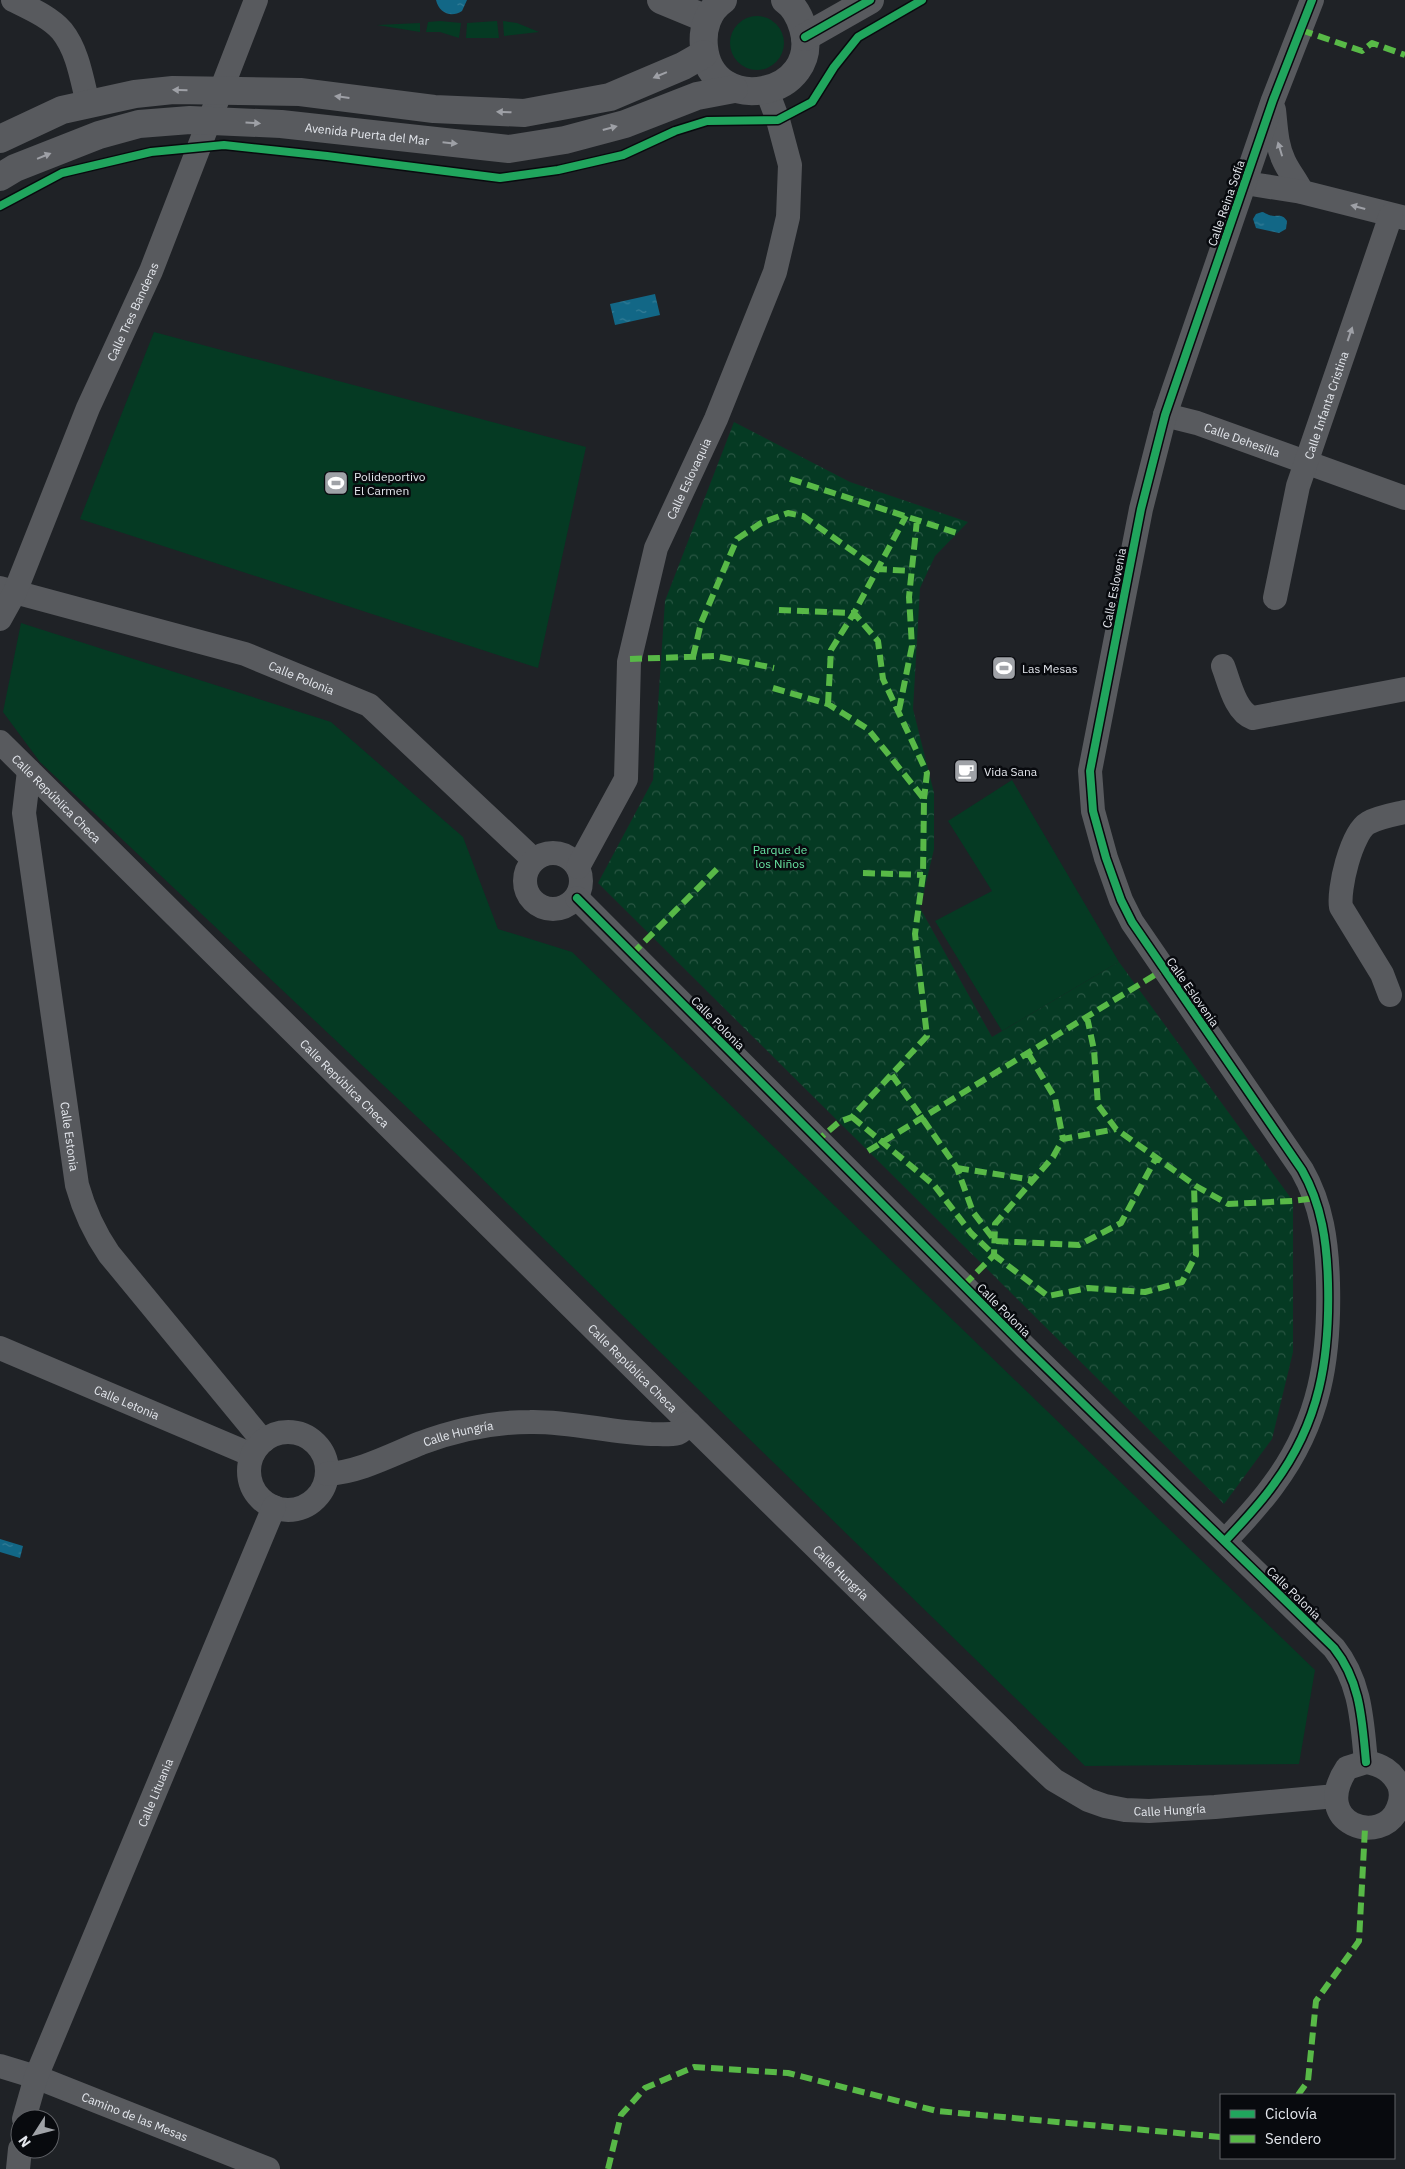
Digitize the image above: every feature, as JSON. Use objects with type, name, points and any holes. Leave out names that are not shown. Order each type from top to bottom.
[{"type":"main road","points":[[661,0],[715,10],[703,36],[704,54],[711,69],[721,80],[734,89]]},
{"type":"main road","points":[[767,91],[783,84],[796,71],[804,55],[806,37],[800,17],[788,0]]},
{"type":"main road","points":[[806,37],[870,0]]},
{"type":"main road","points":[[0,139],[62,110],[135,94],[172,90],[290,92],[434,109],[524,113],[610,97],[683,66],[704,54]]},
{"type":"main road","name":"Avenida Puerta del Mar","points":[[0,177],[16,168],[99,135],[139,124],[190,120],[281,124],[509,149],[565,140],[625,124],[697,96],[734,89],[751,92],[767,91]]},
{"type":"street","points":[[13,0],[42,15],[62,31],[74,53],[88,104]]},
{"type":"street","name":"Calle Reina Sofía","points":[[1165,415],[1273,100],[1312,0]]},
{"type":"street","name":"Calle Tres Banderas","points":[[0,619],[7,590],[151,271],[256,1]]},
{"type":"street","name":"Calle Eslovaquia","points":[[578,867],[626,779],[630,662],[656,548],[716,419],[777,262],[788,217],[790,165],[778,120],[767,91]]},
{"type":"street","points":[[1273,100],[1276,139],[1302,192]]},
{"type":"street","points":[[1245,183],[1302,192],[1398,217]]},
{"type":"street","name":"Calle Infanta Cristina","points":[[1275,598],[1293,508],[1306,462],[1398,217]]},
{"type":"street","name":"Calle Dehesilla","points":[[1165,415],[1197,423],[1405,498]]},
{"type":"street","name":"Calle Eslovenia","points":[[1165,415],[1141,509],[1094,748],[1090,790],[1093,811],[1112,879],[1132,922],[1284,1142],[1310,1184],[1320,1211],[1328,1270],[1329,1307],[1326,1353],[1322,1380],[1314,1410],[1301,1438],[1274,1484],[1225,1541]]},
{"type":"street","name":"Calle Polonia","points":[[7,590],[245,654],[369,705],[534,860]]},
{"type":"street","points":[[1223,666],[1240,708],[1247,716],[1253,718],[1405,689]]},
{"type":"street","name":"Calle República Checa","points":[[0,742],[689,1423]]},
{"type":"street","name":"Calle Estonia","points":[[30,771],[24,813],[77,1185],[84,1209],[94,1232],[108,1254],[258,1448]]},
{"type":"street","points":[[1390,995],[1382,974],[1342,907],[1339,897],[1350,855],[1359,833],[1366,824],[1384,816],[1405,812]]},
{"type":"street","points":[[549,853],[566,855],[578,867],[582,883],[577,898],[570,905],[552,910],[534,902],[525,886],[525,876],[534,860],[549,853]]},
{"type":"street","name":"Calle Polonia","points":[[577,898],[1018,1340],[1334,1648],[1344,1661],[1358,1692],[1366,1762]]},
{"type":"street","name":"Calle Letonia","points":[[0,1348],[258,1448]]},
{"type":"street","name":"Calle Hungría","points":[[327,1474],[340,1473],[367,1465],[450,1433],[484,1426],[554,1422],[632,1433],[670,1434],[683,1430],[689,1423],[1039,1766],[1070,1791],[1105,1806],[1149,1811],[1336,1796]]},
{"type":"street","points":[[300,1433],[311,1439],[321,1449],[326,1461],[327,1474],[325,1486],[309,1504],[298,1509],[286,1510],[274,1507],[263,1501],[255,1492],[250,1480],[249,1468],[258,1448],[274,1434],[300,1433]]},
{"type":"street","name":"Calle Lituania","points":[[27,2109],[36,2077],[274,1507]]},
{"type":"street","points":[[1366,1762],[1377,1764],[1387,1769],[1401,1788],[1401,1800],[1397,1811],[1391,1819],[1378,1826],[1365,1828],[1344,1819],[1337,1806],[1336,1796],[1338,1784],[1348,1768],[1366,1762]]},
{"type":"street","name":"Camino de las Mesas","points":[[0,2066],[36,2077],[268,2169]]},
{"type":"green space","points":[[752,16],[762,16],[772,20],[780,28],[784,43],[780,58],[772,66],[762,70],[752,70],[742,66],[734,58],[730,48],[730,38],[734,28],[742,20]]},
{"type":"green space","points":[[497,21],[499,38],[466,38],[467,23]]},
{"type":"green space","points":[[503,21],[517,23],[539,32],[504,36]]},
{"type":"green space","points":[[428,22],[461,23],[459,38],[440,32],[426,32]]},
{"type":"green space","points":[[420,23],[420,32],[377,25]]},
{"type":"green space","name":"Polideportivo El Carmen","points":[[154,332],[586,447],[538,668],[80,519]]},
{"type":"green space","name":"Parque de los Niños","points":[[734,422],[850,482],[968,522],[935,556],[920,588],[913,709],[934,793],[934,849],[920,908],[992,1037],[1119,962],[1293,1201],[1293,1352],[1272,1439],[1224,1504],[598,883],[653,780],[665,601]]},
{"type":"green space","points":[[21,623],[331,722],[463,837],[498,929],[572,952],[1315,1670],[1299,1764],[1085,1766],[467,1164],[40,762],[3,712]]},
{"type":"green space","points":[[1012,780],[1119,962],[1002,1031],[935,921],[992,891],[948,821]]},
{"type":"water","points":[[436,0],[467,0],[462,11],[450,14],[440,8]]},
{"type":"water","points":[[1262,212],[1272,216],[1283,217],[1287,221],[1286,229],[1279,233],[1256,228],[1253,219],[1256,214]]},
{"type":"water","points":[[655,294],[660,315],[615,325],[610,304]]},
{"type":"water","points":[[0,1539],[23,1546],[20,1558],[0,1552]]},
{"type":"marked path","points":[[1301,30],[1362,51],[1372,43],[1405,55]]},
{"type":"marked path","points":[[790,479],[957,533]]},
{"type":"marked path","points":[[693,657],[701,623],[737,539],[761,523],[788,513],[803,516],[878,569],[911,571]]},
{"type":"marked path","points":[[828,704],[831,650],[854,613],[906,516]]},
{"type":"marked path","points":[[899,710],[912,646],[909,597],[917,520]]},
{"type":"marked path","points":[[779,610],[854,613],[878,641],[883,679],[927,773],[924,799]]},
{"type":"marked path","points":[[630,659],[715,656],[774,668]]},
{"type":"marked path","points":[[773,688],[828,704],[868,729],[924,799],[923,875],[915,934],[927,1036],[852,1117],[839,1122],[818,1140]]},
{"type":"marked path","points":[[632,954],[718,868]]},
{"type":"marked path","points":[[863,873],[923,875]]},
{"type":"marked path","points":[[868,1151],[1163,970]]},
{"type":"marked path","points":[[1087,1017],[1094,1050],[1098,1105],[1116,1129],[1196,1186],[1228,1204],[1316,1198]]},
{"type":"marked path","points":[[1028,1053],[1055,1098],[1063,1139]]},
{"type":"marked path","points":[[892,1075],[957,1168],[973,1212],[995,1241],[1079,1245],[1121,1223],[1156,1158]]},
{"type":"marked path","points":[[852,1117],[934,1185],[971,1233],[994,1255],[1048,1296],[1088,1288],[1145,1292],[1182,1282],[1196,1255],[1194,1185]]},
{"type":"marked path","points":[[964,1285],[994,1255],[995,1224],[1053,1157],[1063,1139],[1116,1129]]},
{"type":"marked path","points":[[957,1168],[1034,1180]]},
{"type":"marked path","points":[[1299,2094],[1308,2081],[1316,2001],[1359,1941],[1365,1828]]},
{"type":"marked path","points":[[608,2169],[621,2115],[645,2088],[694,2067],[788,2073],[937,2111],[1220,2137]]},
{"type":"cycle path","points":[[805,37],[870,0]]},
{"type":"cycle path","points":[[0,206],[62,173],[151,152],[224,145],[500,178],[558,170],[623,155],[675,131],[707,121],[778,120],[812,102],[834,67],[858,37],[922,0]]},
{"type":"cycle path","points":[[1225,1541],[1257,1506],[1290,1461],[1312,1413],[1324,1363],[1327,1337],[1328,1311],[1325,1239],[1319,1211],[1302,1170],[1132,922],[1121,900],[1106,858],[1093,811],[1090,771],[1141,509],[1165,415],[1273,100],[1312,0]]},
{"type":"cycle path","points":[[577,898],[1025,1347],[1334,1648],[1350,1674],[1359,1702],[1366,1762]]},
{"type":"place","name":"Polideportivo El Carmen","points":[[336,483]]},
{"type":"place","name":"Las Mesas","points":[[1004,668]]},
{"type":"place","name":"Vida Sana","points":[[966,771]]}]
